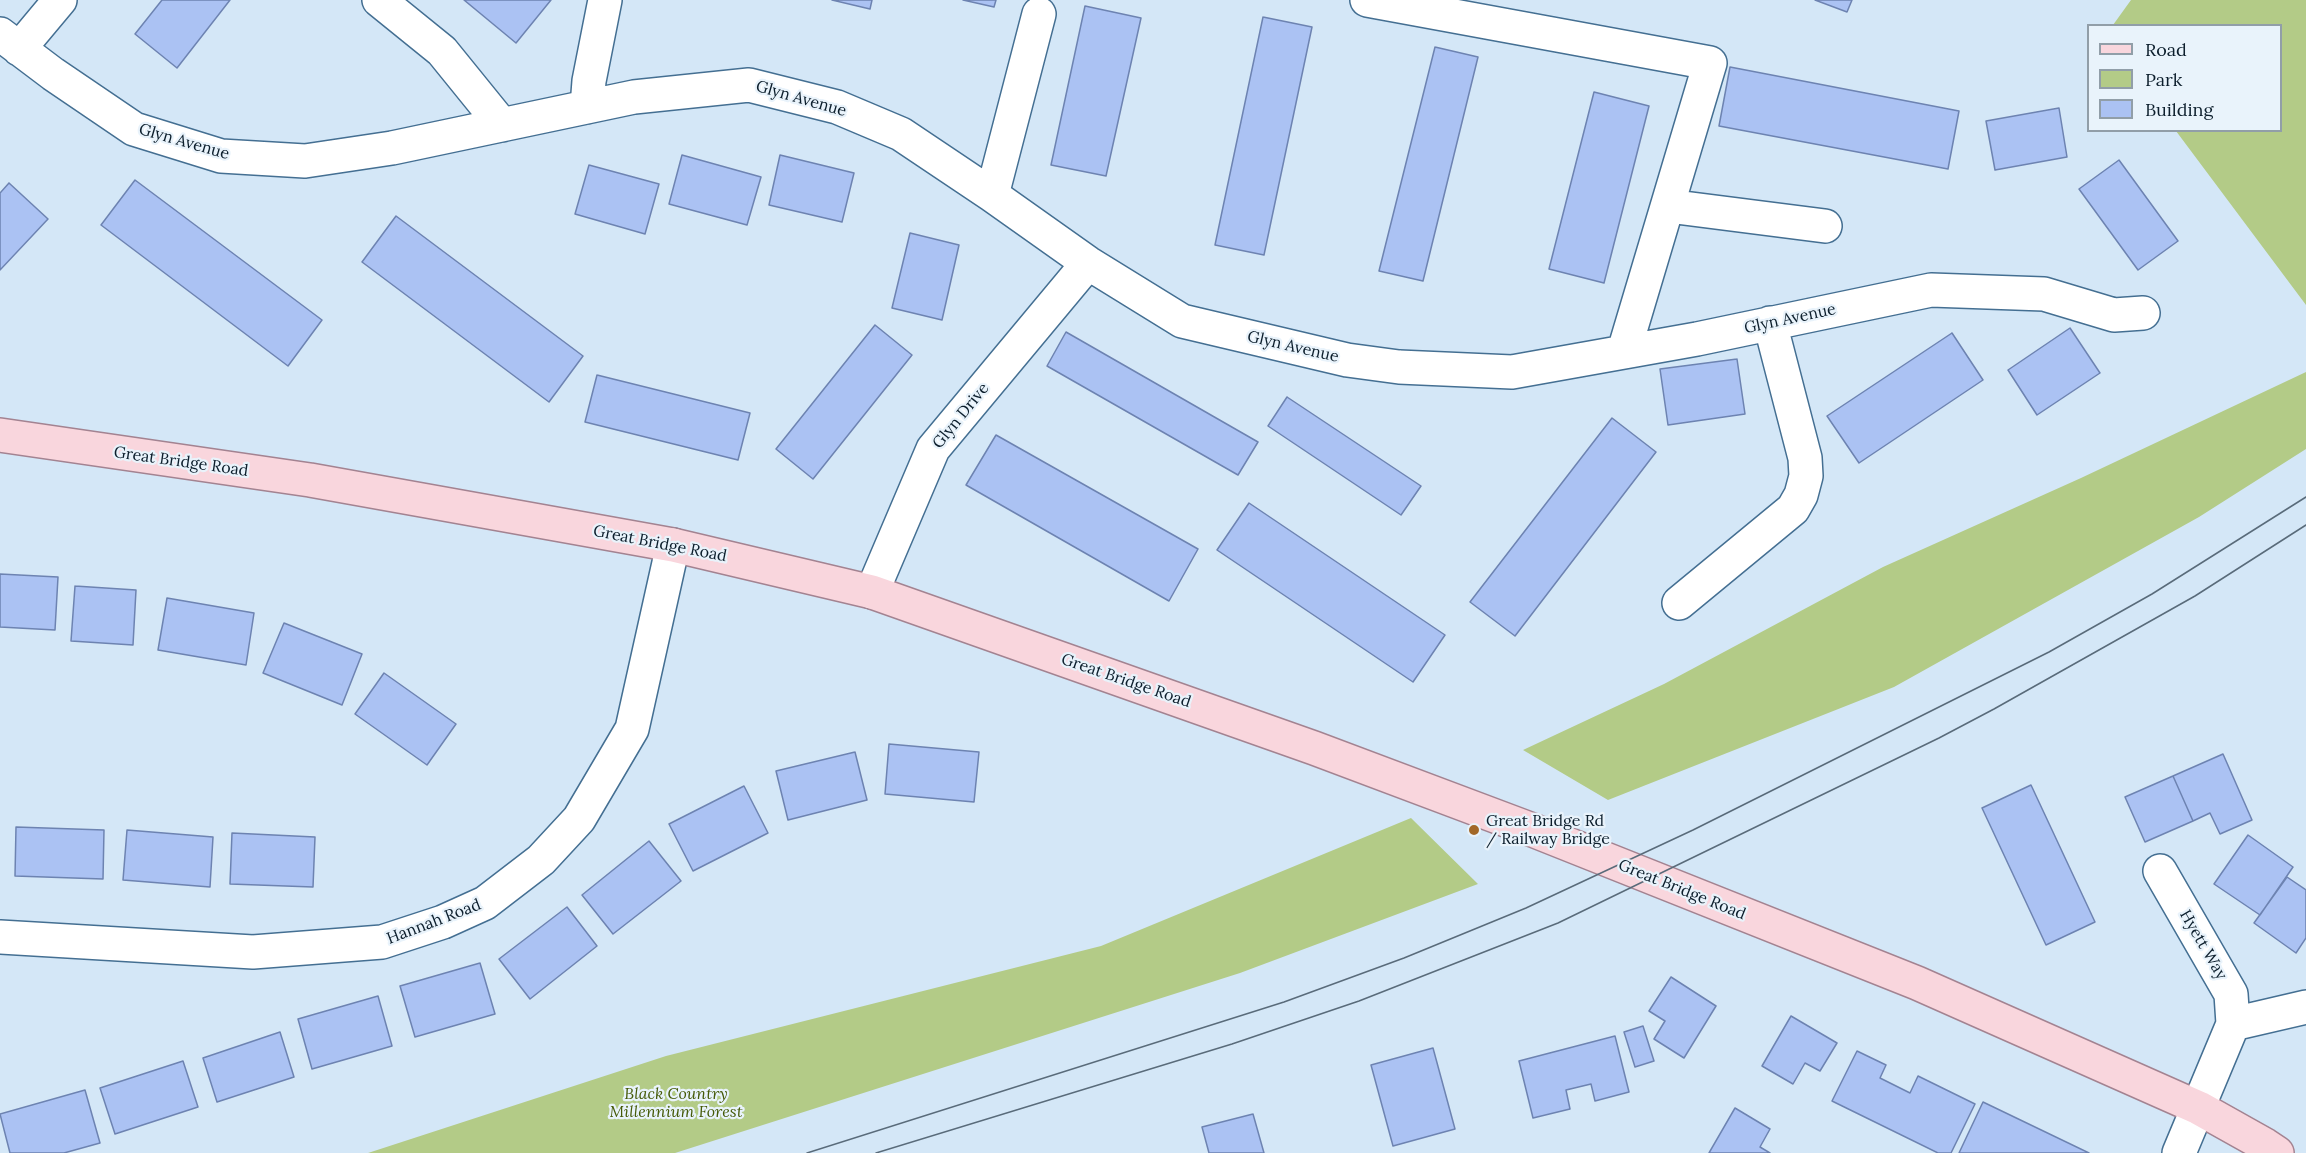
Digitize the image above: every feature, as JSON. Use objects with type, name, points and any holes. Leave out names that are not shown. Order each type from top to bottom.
[{"type":"main road","name":"Great Bridge Road","points":[[0,435],[310,480],[673,545],[872,592],[1314,748],[1546,836],[1917,983],[2199,1108],[2277,1153]]},
{"type":"street","points":[[10,42],[60,0]]},
{"type":"street","points":[[379,0],[442,51],[502,125]]},
{"type":"street","points":[[587,107],[589,81],[604,0]]},
{"type":"street","points":[[1367,0],[1710,63],[1624,351]]},
{"type":"street","points":[[992,195],[1039,14]]},
{"type":"street","name":"Glyn Avenue","points":[[10,42],[134,129],[221,156],[305,161],[392,148],[634,97],[749,84],[837,107],[901,134],[992,195],[1088,264],[1182,321],[1347,360],[1399,367],[1512,372],[1930,290],[2044,294],[2114,315],[2143,313]]},
{"type":"street","points":[[1668,206],[1825,226]]},
{"type":"street","name":"Glyn Drive","points":[[872,592],[933,449],[1088,264]]},
{"type":"street","points":[[1679,603],[1793,509],[1801,495],[1806,476],[1805,459],[1770,323]]},
{"type":"street","name":"Hannah Road","points":[[0,937],[254,952],[382,942],[443,922],[485,903],[542,861],[579,819],[632,729],[673,545]]},
{"type":"street","name":"Hyett Way","points":[[2160,871],[2231,994],[2233,1024],[2179,1153]]},
{"type":"street","points":[[2233,1024],[2306,1007]]},
{"type":"green space","points":[[2131,0],[2306,0],[2306,305],[2177,132],[2282,132],[2282,24],[2114,24]]},
{"type":"green space","points":[[2306,372],[2306,449],[2199,517],[1894,687],[1608,800],[1523,750],[1664,684],[1883,567],[2081,478]]},
{"type":"green space","name":"Black Country Millennium Forest","points":[[1411,818],[1478,884],[1240,973],[675,1153],[368,1153],[666,1056],[1101,946]]},
{"type":"building","points":[[162,0],[230,0],[177,68],[135,34]]},
{"type":"building","points":[[464,0],[551,0],[516,43]]},
{"type":"building","points":[[832,0],[872,0],[870,9]]},
{"type":"building","points":[[963,0],[996,0],[994,7]]},
{"type":"building","points":[[1815,0],[1852,0],[1847,12]]},
{"type":"building","points":[[1085,6],[1141,18],[1106,176],[1051,165]]},
{"type":"building","points":[[1263,17],[1312,27],[1264,255],[1215,245]]},
{"type":"building","points":[[1435,47],[1478,57],[1423,281],[1379,271]]},
{"type":"building","points":[[1730,67],[1959,111],[1948,169],[1719,126]]},
{"type":"building","points":[[1594,92],[1649,106],[1604,283],[1549,269]]},
{"type":"building","points":[[2059,108],[2067,157],[1995,170],[1986,121]]},
{"type":"building","points":[[682,155],[761,177],[747,225],[669,204]]},
{"type":"building","points":[[780,155],[854,173],[842,222],[769,205]]},
{"type":"building","points":[[2119,160],[2178,241],[2138,270],[2079,189]]},
{"type":"building","points":[[589,165],[659,184],[645,234],[575,214]]},
{"type":"building","points":[[135,180],[322,320],[288,366],[101,225]]},
{"type":"building","points":[[9,183],[48,219],[0,270],[0,193]]},
{"type":"building","points":[[396,216],[583,356],[549,402],[362,262]]},
{"type":"building","points":[[910,233],[959,245],[942,320],[892,308]]},
{"type":"building","points":[[875,325],[912,355],[813,479],[776,449]]},
{"type":"building","points":[[2070,328],[2100,373],[2037,415],[2008,370]]},
{"type":"building","points":[[1066,332],[1258,442],[1238,475],[1047,366]]},
{"type":"building","points":[[1952,333],[1983,380],[1859,463],[1827,416]]},
{"type":"building","points":[[1737,359],[1745,414],[1668,425],[1660,369]]},
{"type":"building","points":[[597,375],[750,413],[738,460],[585,422]]},
{"type":"building","points":[[1287,397],[1421,486],[1401,515],[1268,426]]},
{"type":"building","points":[[1612,418],[1656,452],[1515,636],[1470,602]]},
{"type":"building","points":[[996,435],[1198,549],[1169,601],[966,485]]},
{"type":"building","points":[[1249,503],[1445,635],[1413,682],[1217,550]]},
{"type":"building","points":[[0,574],[58,577],[55,630],[0,627]]},
{"type":"building","points":[[75,586],[136,590],[133,645],[71,641]]},
{"type":"building","points":[[167,598],[254,613],[246,665],[158,650]]},
{"type":"building","points":[[284,623],[362,654],[342,705],[263,673]]},
{"type":"building","points":[[384,673],[456,724],[427,765],[355,714]]},
{"type":"building","points":[[889,744],[979,752],[974,802],[885,794]]},
{"type":"building","points":[[855,752],[867,800],[788,820],[776,771]]},
{"type":"building","points":[[2223,754],[2252,820],[2220,834],[2210,813],[2193,821],[2173,776]]},
{"type":"building","points":[[2173,776],[2193,821],[2145,842],[2125,797]]},
{"type":"building","points":[[2031,785],[2095,922],[2046,945],[1982,808]]},
{"type":"building","points":[[744,786],[768,833],[693,871],[669,824]]},
{"type":"building","points":[[16,827],[104,830],[103,879],[15,876]]},
{"type":"building","points":[[127,830],[213,837],[210,887],[123,880]]},
{"type":"building","points":[[232,833],[315,837],[313,887],[230,884]]},
{"type":"building","points":[[2248,835],[2293,867],[2260,915],[2214,884]]},
{"type":"building","points":[[649,841],[681,881],[613,934],[582,895]]},
{"type":"building","points":[[2287,877],[2306,890],[2306,938],[2296,953],[2254,923]]},
{"type":"building","points":[[567,907],[597,946],[530,999],[499,959]]},
{"type":"building","points":[[480,963],[495,1014],[415,1037],[400,986]]},
{"type":"building","points":[[1671,977],[1716,1006],[1684,1058],[1654,1039],[1665,1021],[1649,1011]]},
{"type":"building","points":[[378,996],[392,1046],[312,1069],[298,1019]]},
{"type":"building","points":[[1791,1016],[1837,1043],[1820,1071],[1805,1063],[1793,1084],[1762,1066]]},
{"type":"building","points":[[1643,1026],[1654,1061],[1635,1067],[1624,1032]]},
{"type":"building","points":[[280,1032],[294,1077],[217,1102],[203,1058]]},
{"type":"building","points":[[1615,1036],[1629,1092],[1595,1101],[1591,1084],[1566,1090],[1570,1109],[1533,1118],[1519,1061]]},
{"type":"building","points":[[1433,1048],[1455,1129],[1393,1146],[1371,1065]]},
{"type":"building","points":[[1857,1051],[1886,1065],[1880,1078],[1910,1093],[1918,1076],[1975,1104],[1951,1153],[1938,1153],[1832,1101]]},
{"type":"building","points":[[183,1061],[198,1107],[115,1134],[100,1088]]},
{"type":"building","points":[[85,1090],[100,1143],[64,1153],[10,1153],[0,1114]]},
{"type":"building","points":[[1983,1102],[2089,1153],[1959,1153]]},
{"type":"building","points":[[1735,1108],[1770,1129],[1760,1147],[1770,1153],[1709,1153]]},
{"type":"building","points":[[1253,1114],[1264,1153],[1209,1153],[1202,1127]]},
{"type":"tram line","points":[[807,1153],[1284,1002],[1404,958],[1526,908],[1693,830],[2049,652],[2152,594],[2306,497]]},
{"type":"tram line","points":[[876,1153],[1232,1044],[1359,1001],[1558,923],[1994,709],[2195,596],[2306,525]]},
{"type":"place","name":"Great Bridge Rd / Railway Bridge","points":[[1474,830]]}]
